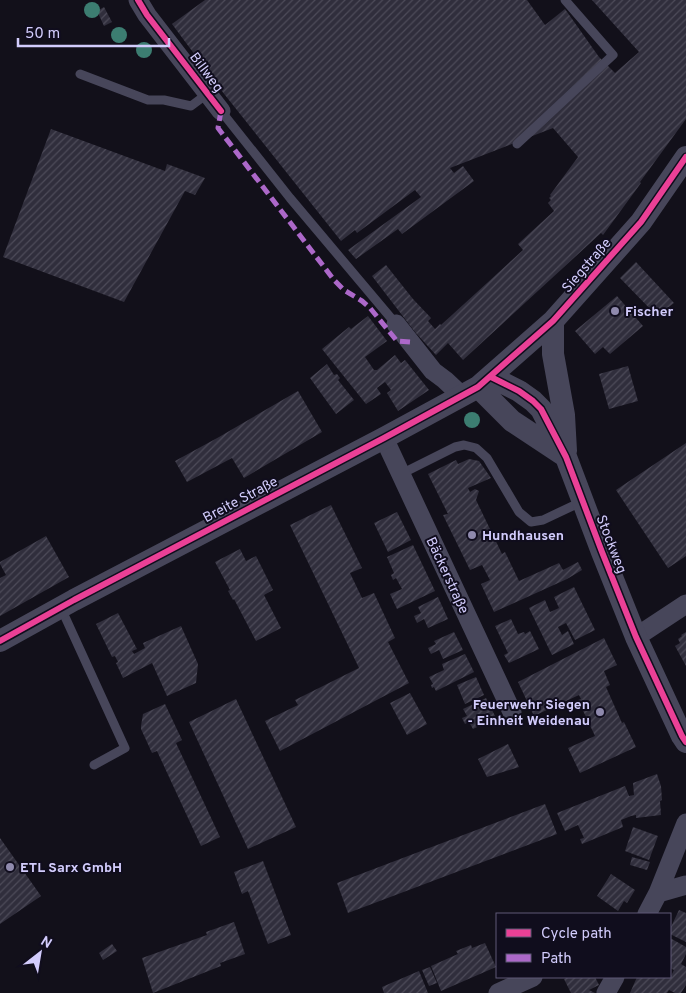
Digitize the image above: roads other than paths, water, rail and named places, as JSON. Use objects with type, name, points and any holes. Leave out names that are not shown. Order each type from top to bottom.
[{"type":"street","name":"Billweg","points":[[138,0],[147,15],[221,111]]},
{"type":"street","name":"Siegstraße","points":[[477,386],[553,321],[641,222],[686,157]]},
{"type":"street","name":"Stockweg","points":[[553,321],[553,354],[564,415],[566,457],[636,637],[686,742]]},
{"type":"street","points":[[396,324],[433,371],[446,380],[477,386],[512,421],[566,457]]},
{"type":"street","name":"Breite Straße","points":[[0,641],[61,607],[384,438],[477,386]]},
{"type":"street","name":"Bäckerstraße","points":[[384,438],[512,712]]},
{"type":"street","points":[[636,637],[686,604]]},
{"type":"street","points":[[648,913],[658,893],[686,823]]},
{"type":"street","points":[[658,893],[686,885]]},
{"type":"street","points":[[498,993],[531,978]]},
{"type":"street","points":[[606,993],[614,978]]},
{"type":"lane","points":[[517,144],[613,55],[565,0]]},
{"type":"lane","points":[[80,74],[148,100],[164,100],[190,106],[207,94]]},
{"type":"lane","points":[[221,111],[290,198],[396,324]]},
{"type":"lane","points":[[401,474],[455,447],[464,445],[476,448],[487,458],[519,512],[531,522],[543,520],[582,501]]},
{"type":"lane","points":[[61,607],[125,748],[94,765]]},
{"type":"place","name":"Fischer","points":[[615,311]]},
{"type":"place","name":"Hundhausen","points":[[472,535]]},
{"type":"place","name":"Feuerwehr Siegen - Einheit Weidenau","points":[[600,712]]},
{"type":"place","name":"ETL Sarx GmbH","points":[[10,867]]}]
